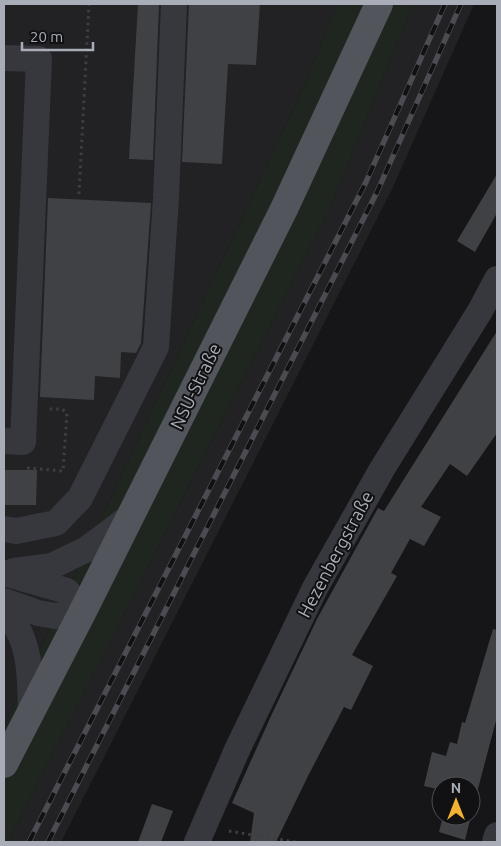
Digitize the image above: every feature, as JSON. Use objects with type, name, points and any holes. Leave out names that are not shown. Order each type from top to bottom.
[{"type":"main road","name":"NSU-Straße","points":[[4,764],[131,516],[284,209],[379,4]]},
{"type":"street","points":[[4,529],[16,531],[56,523],[80,498],[156,347],[166,189],[174,4]]},
{"type":"street","points":[[4,58],[39,60],[23,442],[4,441]]},
{"type":"street","name":"Hezenbergstraße","points":[[200,835],[237,750],[315,588],[382,469],[480,311],[497,279]]},
{"type":"street","points":[[4,572],[52,566],[87,549],[131,516]]},
{"type":"street","points":[[4,572],[67,591],[83,611],[55,616],[38,613],[4,601]]},
{"type":"street","points":[[4,612],[13,620],[24,642],[30,670],[30,713]]},
{"type":"street","points":[[496,842],[497,835]]},
{"type":"path","points":[[79,194],[89,4]]},
{"type":"path","points":[[24,468],[63,470],[68,413],[62,409]]},
{"type":"path","points":[[200,835],[295,842]]},
{"type":"shaded area","points":[[4,4],[337,4],[306,82],[4,726]]},
{"type":"shaded area","points":[[337,4],[413,4],[330,208],[8,842],[4,842],[4,726],[306,82]]},
{"type":"shaded area","points":[[413,4],[474,4],[393,187],[61,842],[8,842],[330,208]]},
{"type":"building","points":[[138,4],[159,4],[153,160],[129,159]]},
{"type":"building","points":[[189,4],[260,4],[256,65],[228,64],[222,164],[182,162]]},
{"type":"building","points":[[497,174],[497,213],[475,252],[457,241]]},
{"type":"building","points":[[48,198],[151,203],[141,343],[136,353],[121,352],[120,378],[95,376],[94,400],[40,397]]},
{"type":"building","points":[[497,331],[497,433],[467,476],[450,464],[421,507],[441,517],[424,546],[410,539],[391,573],[397,576],[352,655],[373,666],[351,710],[344,707],[276,842],[250,842],[254,813],[232,803],[317,619],[378,508],[384,511]]},
{"type":"building","points":[[4,470],[37,470],[36,505],[4,505]]},
{"type":"building","points":[[493,629],[497,630],[497,717],[481,777],[431,776],[431,788],[424,786],[432,752],[446,756],[450,742],[457,744],[462,722],[465,723]]},
{"type":"building","points":[[152,804],[173,811],[161,842],[138,842]]},
{"type":"building","points":[[440,826],[468,826],[465,840],[439,832]]},
{"type":"railway","points":[[29,842],[366,182],[445,4]]},
{"type":"railway","points":[[48,842],[377,192],[461,4]]}]
